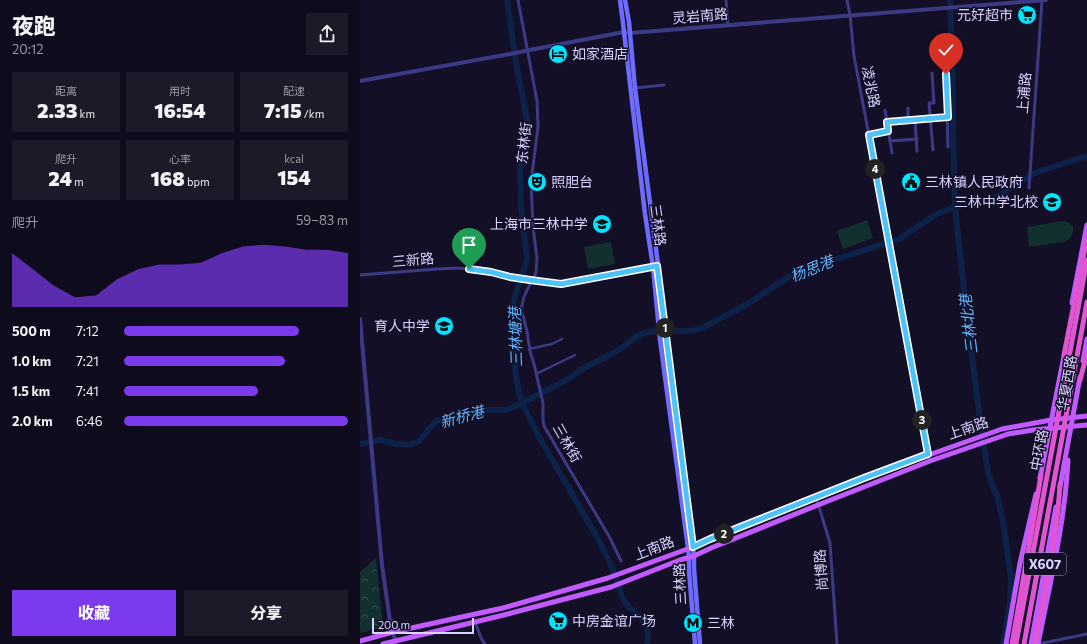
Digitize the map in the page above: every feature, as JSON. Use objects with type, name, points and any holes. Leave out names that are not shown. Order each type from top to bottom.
[{"type":"highway","points":[[1064,355],[1087,238]]},
{"type":"highway","name":"中环路","points":[[1014,644],[1087,260]]},
{"type":"highway","name":"中环路","points":[[1024,644],[1087,302]]},
{"type":"highway","points":[[1080,380],[1087,354]]},
{"type":"highway","points":[[1014,644],[1040,475]]},
{"type":"highway","points":[[1035,644],[1056,532],[1060,484]]},
{"type":"main road","name":"三林路","points":[[620,0],[645,214],[664,324],[690,548]]},
{"type":"main road","name":"三林路","points":[[625,0],[630,32],[655,266],[660,340],[694,569],[700,644]]},
{"type":"main road","name":"华夏西路","points":[[1006,644],[1020,563],[1052,420],[1073,294],[1087,226]]},
{"type":"main road","name":"华夏西路","points":[[1031,644],[1087,339]]},
{"type":"main road","points":[[1080,380],[1087,361]]},
{"type":"main road","name":"上南路","points":[[360,641],[393,632],[503,608],[608,578],[690,548],[864,478],[988,433],[1009,427],[1087,416]]},
{"type":"main road","name":"上南路","points":[[383,644],[395,643],[611,587],[692,557],[818,504],[1008,434],[1050,428],[1087,425]]},
{"type":"main road","name":"华夏西路","points":[[1014,644],[1047,464],[1050,428]]},
{"type":"main road","points":[[1038,644],[1062,518],[1067,484],[1069,441]]},
{"type":"main road","name":"三林路","points":[[692,557],[689,571],[695,644]]},
{"type":"street","name":"东林街","points":[[518,0],[537,101],[538,120],[538,137],[531,182],[533,227],[537,258],[536,272],[531,280]]},
{"type":"street","points":[[726,0],[728,24]]},
{"type":"street","name":"凌兆路","points":[[847,0],[854,56],[930,462]]},
{"type":"street","name":"上浦路","points":[[1029,188],[1042,0]]},
{"type":"street","name":"灵岩南路","points":[[360,81],[624,32],[1046,0]]},
{"type":"street","points":[[932,73],[934,103],[929,103],[933,150]]},
{"type":"street","points":[[946,74],[948,147]]},
{"type":"street","points":[[635,88],[664,85]]},
{"type":"street","points":[[908,108],[908,120]]},
{"type":"street","points":[[885,110],[892,153]]},
{"type":"street","points":[[887,122],[948,117]]},
{"type":"street","points":[[915,120],[917,151]]},
{"type":"street","points":[[869,135],[888,131]]},
{"type":"street","points":[[890,141],[917,139]]},
{"type":"street","name":"三新路","points":[[360,276],[448,268],[491,272],[513,277],[561,284],[655,266]]},
{"type":"street","name":"三林街","points":[[531,280],[521,308],[527,331],[529,349],[543,403],[543,423],[610,538],[621,561]]},
{"type":"street","points":[[360,319],[382,565],[388,609],[395,643]]},
{"type":"street","points":[[529,349],[552,344],[562,339]]},
{"type":"street","points":[[536,374],[575,356]]},
{"type":"street","name":"尚博路","points":[[816,497],[830,543],[837,644]]},
{"type":"street","points":[[474,622],[485,644]]},
{"type":"street","points":[[1038,644],[1087,634]]},
{"type":"green space","points":[[867,220],[873,238],[843,249],[837,231]]},
{"type":"green space","points":[[1063,221],[1069,223],[1073,227],[1073,232],[1070,239],[1064,242],[1029,247],[1027,227]]},
{"type":"green space","points":[[611,242],[615,264],[588,269],[584,247]]},
{"type":"green space","points":[[376,558],[383,627],[360,633],[360,572]]},
{"type":"waterway","name":"三林塘港","points":[[507,0],[516,63],[527,120],[527,128],[520,164],[521,206],[527,259],[513,305],[513,318],[516,335],[515,370],[518,388],[522,403],[539,437],[596,535],[610,563],[622,597],[627,605],[642,619],[647,626],[647,644]]},
{"type":"waterway","name":"三林北港","points":[[950,0],[955,207],[980,420],[988,473],[998,499],[1004,528],[1011,579],[1010,603],[1003,644]]},
{"type":"waterway","name":"杨思港","points":[[360,444],[379,440],[409,445],[419,441],[436,421],[487,410],[506,410],[559,384],[582,369],[617,351],[644,333],[655,331],[689,331],[699,329],[749,303],[799,271],[899,239],[935,215],[955,207],[985,202],[999,196],[1037,172],[1087,156]]},
{"type":"place","name":"元好超市","points":[[1027,15]]},
{"type":"place","name":"如家酒店","points":[[558,54]]},
{"type":"place","name":"照胆台","points":[[537,182]]},
{"type":"place","name":"三林镇人民政府","points":[[911,182]]},
{"type":"place","name":"三林中学北校","points":[[1052,202]]},
{"type":"place","name":"上海市三林中学","points":[[602,224]]},
{"type":"place","name":"育人中学","points":[[444,326]]},
{"type":"place","name":"中房金谊广场","points":[[558,621]]},
{"type":"place","name":"三林","points":[[693,623]]},
{"type":"route","points":[[469,269],[491,272],[510,277],[561,284],[657,266],[659,272],[666,340],[693,547],[864,478],[928,454],[869,135],[888,131],[887,122],[948,117],[946,74]]},
{"type":"water label","name":"新桥港","points":[[462,417]]}]
